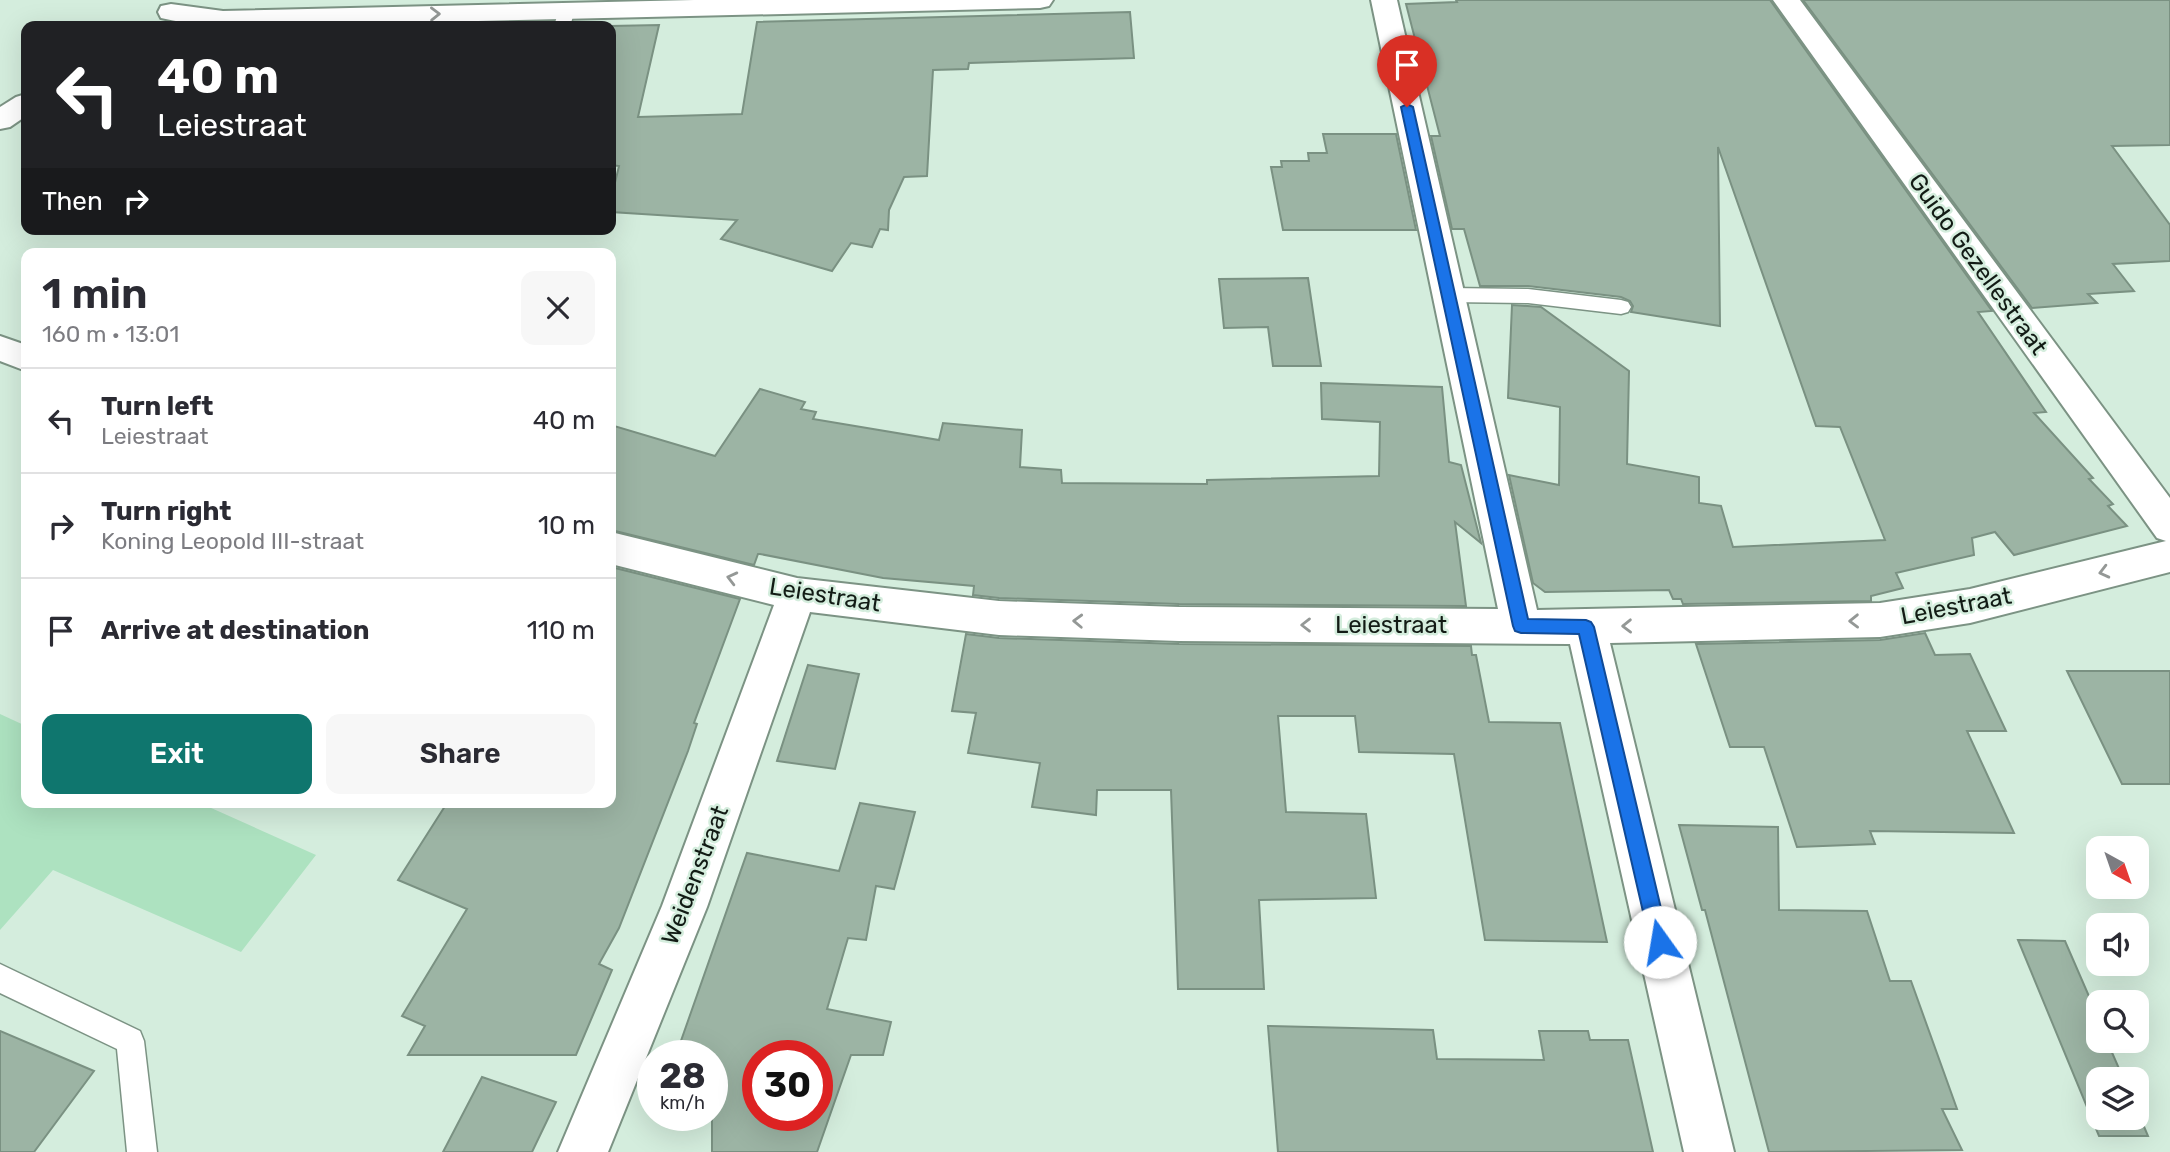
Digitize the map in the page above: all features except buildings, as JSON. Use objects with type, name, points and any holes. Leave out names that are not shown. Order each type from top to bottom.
[{"type":"street","points":[[156,21],[180,6],[223,19],[565,18],[1040,0]]},
{"type":"street","points":[[1384,0],[1521,626]]},
{"type":"street","name":"Guido Gezellestraat","points":[[1786,0],[2170,527]]},
{"type":"street","points":[[0,120],[21,106]]},
{"type":"street","points":[[0,348],[21,356]]},
{"type":"street","name":"Leiestraat","points":[[616,549],[797,594],[999,618],[1179,624],[1586,627],[1880,620],[1970,606],[2170,556]]},
{"type":"street","name":"Weidenstraat","points":[[583,1152],[684,907],[797,594]]},
{"type":"street","points":[[1586,627],[1709,1152]]},
{"type":"lane","points":[[1449,295],[1528,296],[1621,307]]},
{"type":"lane","points":[[0,978],[130,1041],[142,1152]]},
{"type":"green space","points":[[0,714],[21,724],[21,808],[211,808],[316,855],[241,952],[53,870],[0,930]]},
{"type":"route","points":[[1407,107],[1521,626],[1586,627],[1660,942]]}]
